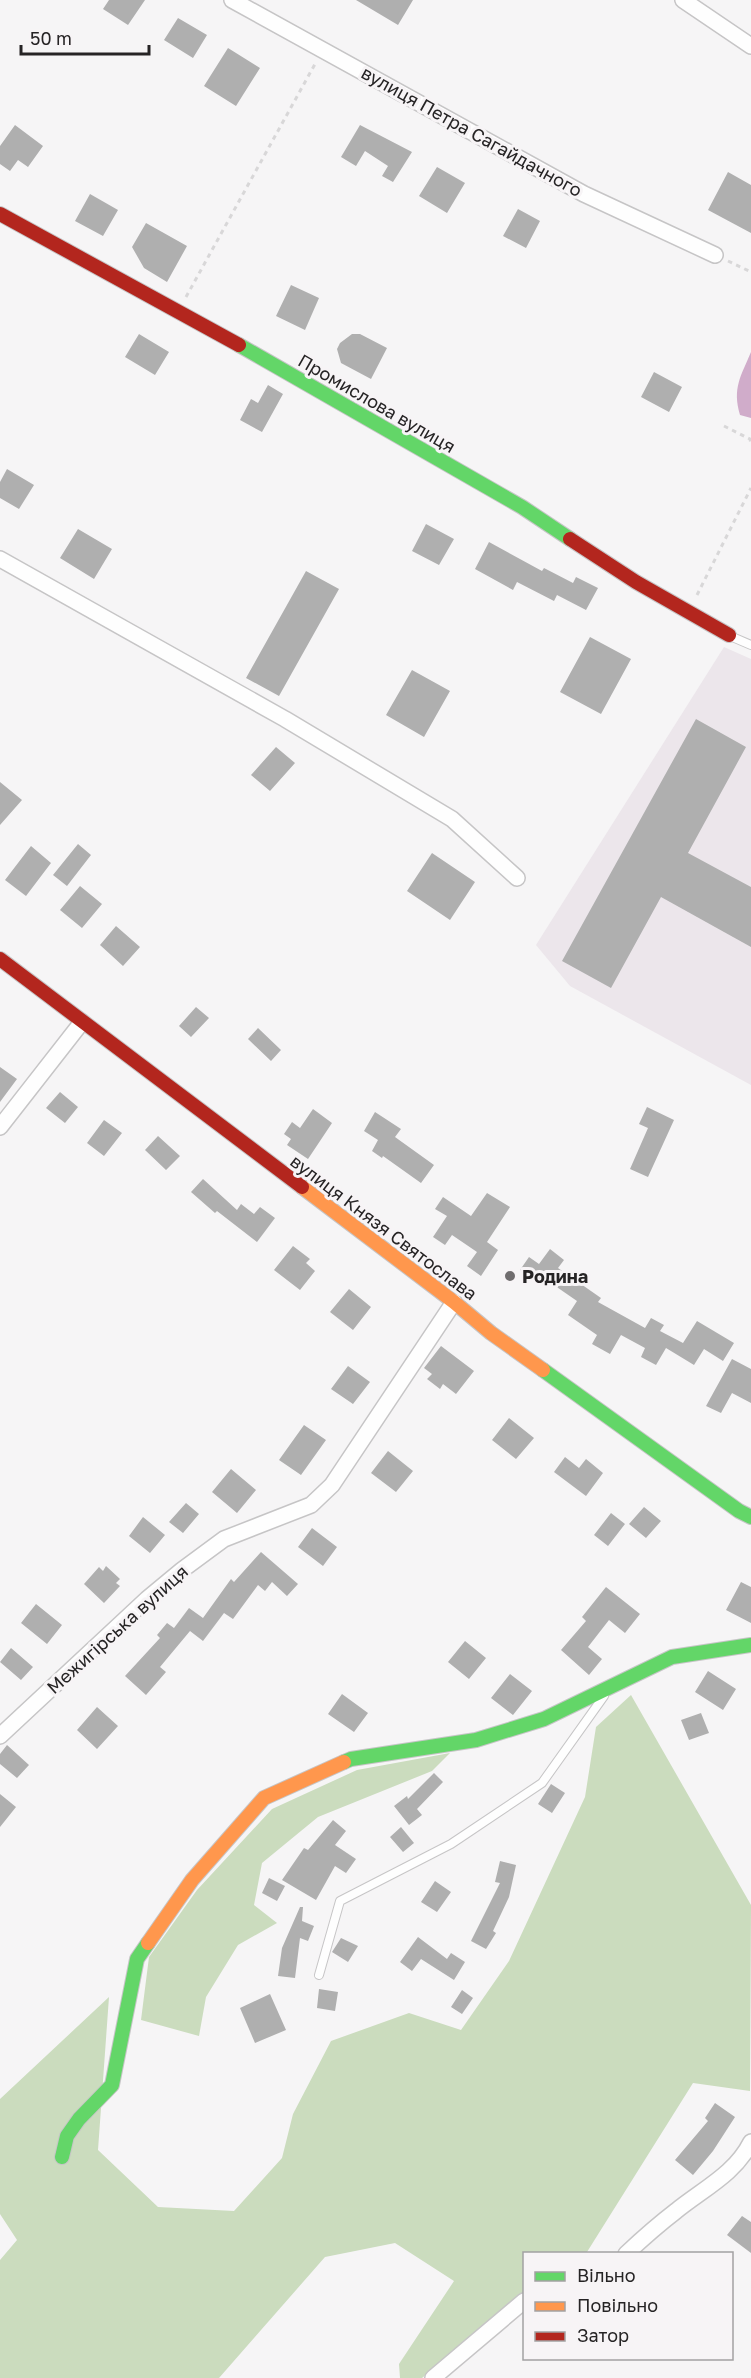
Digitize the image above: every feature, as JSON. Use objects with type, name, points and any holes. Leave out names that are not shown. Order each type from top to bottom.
[{"type":"street","name":"вулиця Петра Сагайдачного","points":[[232,0],[585,194],[715,255]]},
{"type":"street","points":[[683,0],[751,46]]},
{"type":"street","name":"Промислова вулиця","points":[[0,213],[288,372],[522,507],[636,582],[729,635]]},
{"type":"street","points":[[0,559],[285,718],[452,819],[517,878]]},
{"type":"street","name":"вулиця Князя Святослава","points":[[0,959],[454,1302],[491,1333],[729,1504],[751,1516]]},
{"type":"street","points":[[0,1127],[82,1022]]},
{"type":"street","name":"Межигірська вулиця","points":[[0,1736],[147,1599],[182,1570],[225,1539],[311,1505],[325,1492],[346,1466],[454,1302]]},
{"type":"street","points":[[62,2157],[67,2136],[79,2119],[112,2085],[137,1959],[192,1880],[264,1798],[351,1759],[476,1740],[544,1719],[672,1658],[751,1645]]},
{"type":"street","points":[[627,2252],[677,2210],[713,2185],[744,2154],[751,2142]]},
{"type":"street","points":[[433,2378],[523,2303]]},
{"type":"lane","points":[[729,635],[751,645]]},
{"type":"lane","points":[[319,1975],[340,1901],[451,1844],[542,1783],[611,1688]]},
{"type":"path","points":[[178,311],[323,49]]},
{"type":"path","points":[[715,255],[751,272]]},
{"type":"path","points":[[724,426],[750,439],[751,444]]},
{"type":"path","points":[[688,612],[751,488]]},
{"type":"shaded area","points":[[751,352],[751,418],[740,415],[737,390]]},
{"type":"shaded area","points":[[724,647],[751,659],[751,1085],[570,986],[536,945]]},
{"type":"green space","points":[[631,1695],[751,1905],[750,2091],[693,2083],[587,2252],[523,2252],[523,2293],[422,2378],[400,2378],[399,2364],[454,2281],[395,2243],[325,2257],[219,2378],[0,2378],[0,2260],[17,2240],[0,2214],[0,2099],[109,1997],[98,2150],[158,2207],[234,2211],[282,2158],[293,2114],[331,2041],[409,2013],[461,2030],[509,1961],[585,1797],[596,1727]]},
{"type":"green space","points":[[450,1753],[432,1771],[318,1817],[262,1863],[254,1905],[277,1923],[238,1945],[206,1997],[199,2036],[141,2020],[149,1957],[197,1890],[272,1809],[357,1770]]},
{"type":"building","points":[[109,0],[145,0],[128,25],[103,9]]},
{"type":"building","points":[[356,0],[413,0],[398,25]]},
{"type":"building","points":[[178,18],[207,35],[193,58],[164,40]]},
{"type":"building","points":[[228,48],[260,68],[236,106],[204,86]]},
{"type":"building","points":[[15,125],[43,146],[28,167],[18,160],[10,171],[0,164],[0,146]]},
{"type":"building","points":[[360,125],[412,152],[393,182],[382,176],[388,166],[365,151],[356,166],[341,157]]},
{"type":"building","points":[[437,167],[465,183],[447,213],[419,196]]},
{"type":"building","points":[[728,172],[751,185],[751,233],[708,210]]},
{"type":"building","points":[[90,194],[118,210],[103,236],[75,221]]},
{"type":"building","points":[[518,209],[540,221],[526,248],[503,236]]},
{"type":"building","points":[[146,223],[187,246],[167,282],[144,268],[132,247]]},
{"type":"building","points":[[291,285],[319,298],[305,330],[276,316]]},
{"type":"building","points":[[139,334],[169,352],[155,375],[125,357]]},
{"type":"building","points":[[352,334],[360,334],[387,348],[371,379],[341,363],[337,349],[340,343]]},
{"type":"building","points":[[654,372],[682,387],[669,412],[641,397]]},
{"type":"building","points":[[268,385],[283,394],[262,432],[240,420],[251,399],[258,403]]},
{"type":"building","points":[[7,469],[34,485],[19,509],[0,498],[0,482]]},
{"type":"building","points":[[426,524],[454,539],[439,565],[412,551]]},
{"type":"building","points":[[78,529],[112,549],[94,579],[60,558]]},
{"type":"building","points":[[489,542],[542,571],[544,568],[573,583],[576,577],[598,588],[586,610],[557,595],[554,601],[517,582],[513,590],[475,569]]},
{"type":"building","points":[[306,571],[339,589],[279,696],[246,678]]},
{"type":"building","points":[[590,637],[631,659],[601,714],[560,692]]},
{"type":"building","points":[[412,670],[450,691],[424,737],[386,715]]},
{"type":"building","points":[[696,719],[746,747],[688,853],[751,887],[751,947],[661,897],[611,988],[562,961]]},
{"type":"building","points":[[276,747],[295,763],[270,791],[251,775]]},
{"type":"building","points":[[0,782],[22,800],[0,825]]},
{"type":"building","points":[[78,844],[91,855],[67,886],[53,875]]},
{"type":"building","points":[[31,846],[51,863],[26,896],[5,880]]},
{"type":"building","points":[[432,853],[475,882],[450,920],[407,891]]},
{"type":"building","points":[[80,886],[102,904],[82,928],[60,910]]},
{"type":"building","points":[[116,926],[140,947],[123,966],[100,945]]},
{"type":"building","points":[[196,1007],[209,1018],[191,1037],[179,1026]]},
{"type":"building","points":[[258,1028],[281,1050],[271,1061],[248,1039]]},
{"type":"building","points":[[0,1067],[17,1079],[0,1102]]},
{"type":"building","points":[[60,1092],[78,1107],[65,1123],[46,1108]]},
{"type":"building","points":[[647,1107],[674,1120],[648,1177],[630,1169],[648,1128],[639,1124]]},
{"type":"building","points":[[313,1109],[332,1123],[308,1159],[287,1145],[291,1139],[284,1134],[292,1122],[300,1128]]},
{"type":"building","points":[[375,1112],[401,1129],[395,1137],[434,1165],[421,1183],[383,1156],[382,1158],[372,1151],[378,1140],[364,1131]]},
{"type":"building","points":[[104,1120],[122,1133],[104,1156],[87,1143]]},
{"type":"building","points":[[158,1136],[180,1156],[166,1170],[145,1150]]},
{"type":"building","points":[[203,1179],[237,1210],[241,1204],[254,1214],[260,1207],[275,1218],[257,1242],[217,1211],[215,1213],[191,1192]]},
{"type":"building","points":[[487,1193],[510,1207],[487,1242],[498,1250],[481,1276],[467,1266],[477,1252],[452,1235],[445,1245],[433,1237],[447,1216],[435,1209],[443,1197],[471,1216]]},
{"type":"building","points":[[293,1246],[310,1259],[306,1263],[315,1271],[300,1290],[274,1270]]},
{"type":"building","points":[[550,1249],[564,1260],[558,1268],[601,1298],[598,1302],[645,1328],[651,1318],[664,1325],[660,1331],[683,1343],[697,1321],[734,1343],[723,1361],[704,1349],[694,1365],[666,1348],[656,1365],[641,1357],[645,1348],[621,1335],[610,1354],[592,1344],[597,1335],[568,1315],[577,1301],[548,1281],[544,1287],[520,1270],[529,1257],[539,1264]]},
{"type":"building","points":[[349,1289],[371,1307],[353,1330],[330,1312]]},
{"type":"building","points":[[441,1346],[474,1371],[456,1394],[443,1384],[440,1389],[427,1379],[432,1374],[424,1368]]},
{"type":"building","points":[[732,1359],[751,1369],[751,1403],[732,1393],[721,1413],[706,1406]]},
{"type":"building","points":[[348,1366],[370,1382],[353,1404],[331,1389]]},
{"type":"building","points":[[509,1418],[534,1438],[516,1459],[492,1440]]},
{"type":"building","points":[[304,1425],[326,1440],[301,1475],[279,1460]]},
{"type":"building","points":[[388,1451],[413,1471],[396,1492],[371,1473]]},
{"type":"building","points":[[565,1457],[579,1468],[586,1459],[603,1473],[586,1496],[554,1472]]},
{"type":"building","points":[[231,1469],[256,1490],[237,1513],[212,1492]]},
{"type":"building","points":[[186,1503],[199,1514],[183,1533],[169,1522]]},
{"type":"building","points":[[644,1507],[661,1521],[646,1538],[629,1524]]},
{"type":"building","points":[[611,1513],[625,1524],[608,1546],[594,1535]]},
{"type":"building","points":[[143,1517],[165,1535],[150,1553],[129,1536]]},
{"type":"building","points":[[312,1528],[337,1547],[323,1566],[298,1547]]},
{"type":"building","points":[[261,1552],[298,1584],[287,1596],[272,1582],[265,1591],[258,1585],[233,1619],[224,1613],[203,1641],[190,1631],[160,1667],[166,1672],[146,1695],[125,1676],[160,1638],[157,1635],[167,1623],[174,1628],[189,1608],[203,1618],[231,1579],[234,1582]]},
{"type":"building","points":[[106,1566],[120,1579],[116,1583],[120,1586],[104,1603],[84,1584],[99,1567],[103,1571]]},
{"type":"building","points":[[741,1582],[751,1587],[751,1623],[726,1610]]},
{"type":"building","points":[[606,1587],[640,1614],[625,1633],[609,1620],[588,1647],[602,1659],[589,1675],[561,1650],[586,1621],[582,1617]]},
{"type":"building","points":[[36,1604],[62,1625],[47,1644],[21,1623]]},
{"type":"building","points":[[465,1641],[486,1658],[469,1679],[448,1662]]},
{"type":"building","points":[[11,1648],[33,1667],[21,1680],[0,1662]]},
{"type":"building","points":[[708,1671],[736,1689],[723,1710],[695,1692]]},
{"type":"building","points":[[510,1674],[532,1691],[513,1715],[491,1698]]},
{"type":"building","points":[[342,1694],[368,1713],[354,1732],[328,1714]]},
{"type":"building","points":[[97,1707],[118,1726],[97,1749],[77,1730]]},
{"type":"building","points":[[701,1713],[709,1733],[689,1740],[681,1720]]},
{"type":"building","points":[[7,1745],[29,1765],[17,1778],[0,1764],[0,1754]]},
{"type":"building","points":[[434,1773],[443,1782],[417,1809],[422,1815],[409,1825],[394,1806],[407,1796],[408,1799]]},
{"type":"building","points":[[551,1784],[565,1793],[552,1813],[538,1804]]},
{"type":"building","points":[[0,1794],[16,1807],[0,1827]]},
{"type":"building","points":[[333,1820],[346,1831],[335,1845],[356,1859],[346,1873],[335,1866],[316,1900],[282,1880],[304,1848],[308,1850]]},
{"type":"building","points":[[401,1827],[414,1843],[403,1852],[390,1837]]},
{"type":"building","points":[[500,1861],[516,1865],[509,1897],[493,1931],[496,1933],[486,1949],[471,1941],[500,1883],[495,1882]]},
{"type":"building","points":[[269,1878],[285,1886],[277,1901],[262,1893]]},
{"type":"building","points":[[435,1881],[451,1892],[437,1912],[421,1902]]},
{"type":"building","points":[[300,1907],[303,1907],[302,1921],[314,1926],[308,1941],[300,1938],[295,1978],[278,1976],[282,1948]]},
{"type":"building","points":[[418,1937],[447,1959],[451,1953],[465,1962],[454,1980],[421,1959],[412,1971],[400,1962]]},
{"type":"building","points":[[341,1938],[358,1946],[348,1962],[332,1952]]},
{"type":"building","points":[[319,1989],[338,1992],[335,2011],[317,2008]]},
{"type":"building","points":[[462,1990],[473,1998],[462,2014],[451,2007]]},
{"type":"building","points":[[270,1994],[286,2030],[255,2043],[240,2008]]},
{"type":"building","points":[[715,2103],[735,2117],[713,2151],[693,2175],[675,2160],[708,2121],[705,2118]]},
{"type":"building","points":[[742,2216],[751,2222],[751,2253],[727,2235]]},
{"type":"traffic: fast","points":[[239,345],[522,507],[570,539]]},
{"type":"traffic: fast","points":[[543,1370],[739,1511],[751,1517]]},
{"type":"traffic: fast","points":[[344,1762],[351,1759],[476,1740],[544,1719],[672,1657],[751,1645]]},
{"type":"traffic: fast","points":[[62,2157],[67,2136],[79,2119],[112,2085],[137,1959],[148,1943]]},
{"type":"traffic: slow","points":[[302,1187],[454,1302],[491,1333],[543,1370]]},
{"type":"traffic: slow","points":[[148,1943],[192,1880],[264,1798],[344,1762]]},
{"type":"traffic: jam","points":[[0,214],[239,345]]},
{"type":"traffic: jam","points":[[570,539],[636,582],[729,635]]},
{"type":"traffic: jam","points":[[0,959],[302,1187]]},
{"type":"place","name":"Родина","points":[[510,1276]]}]
